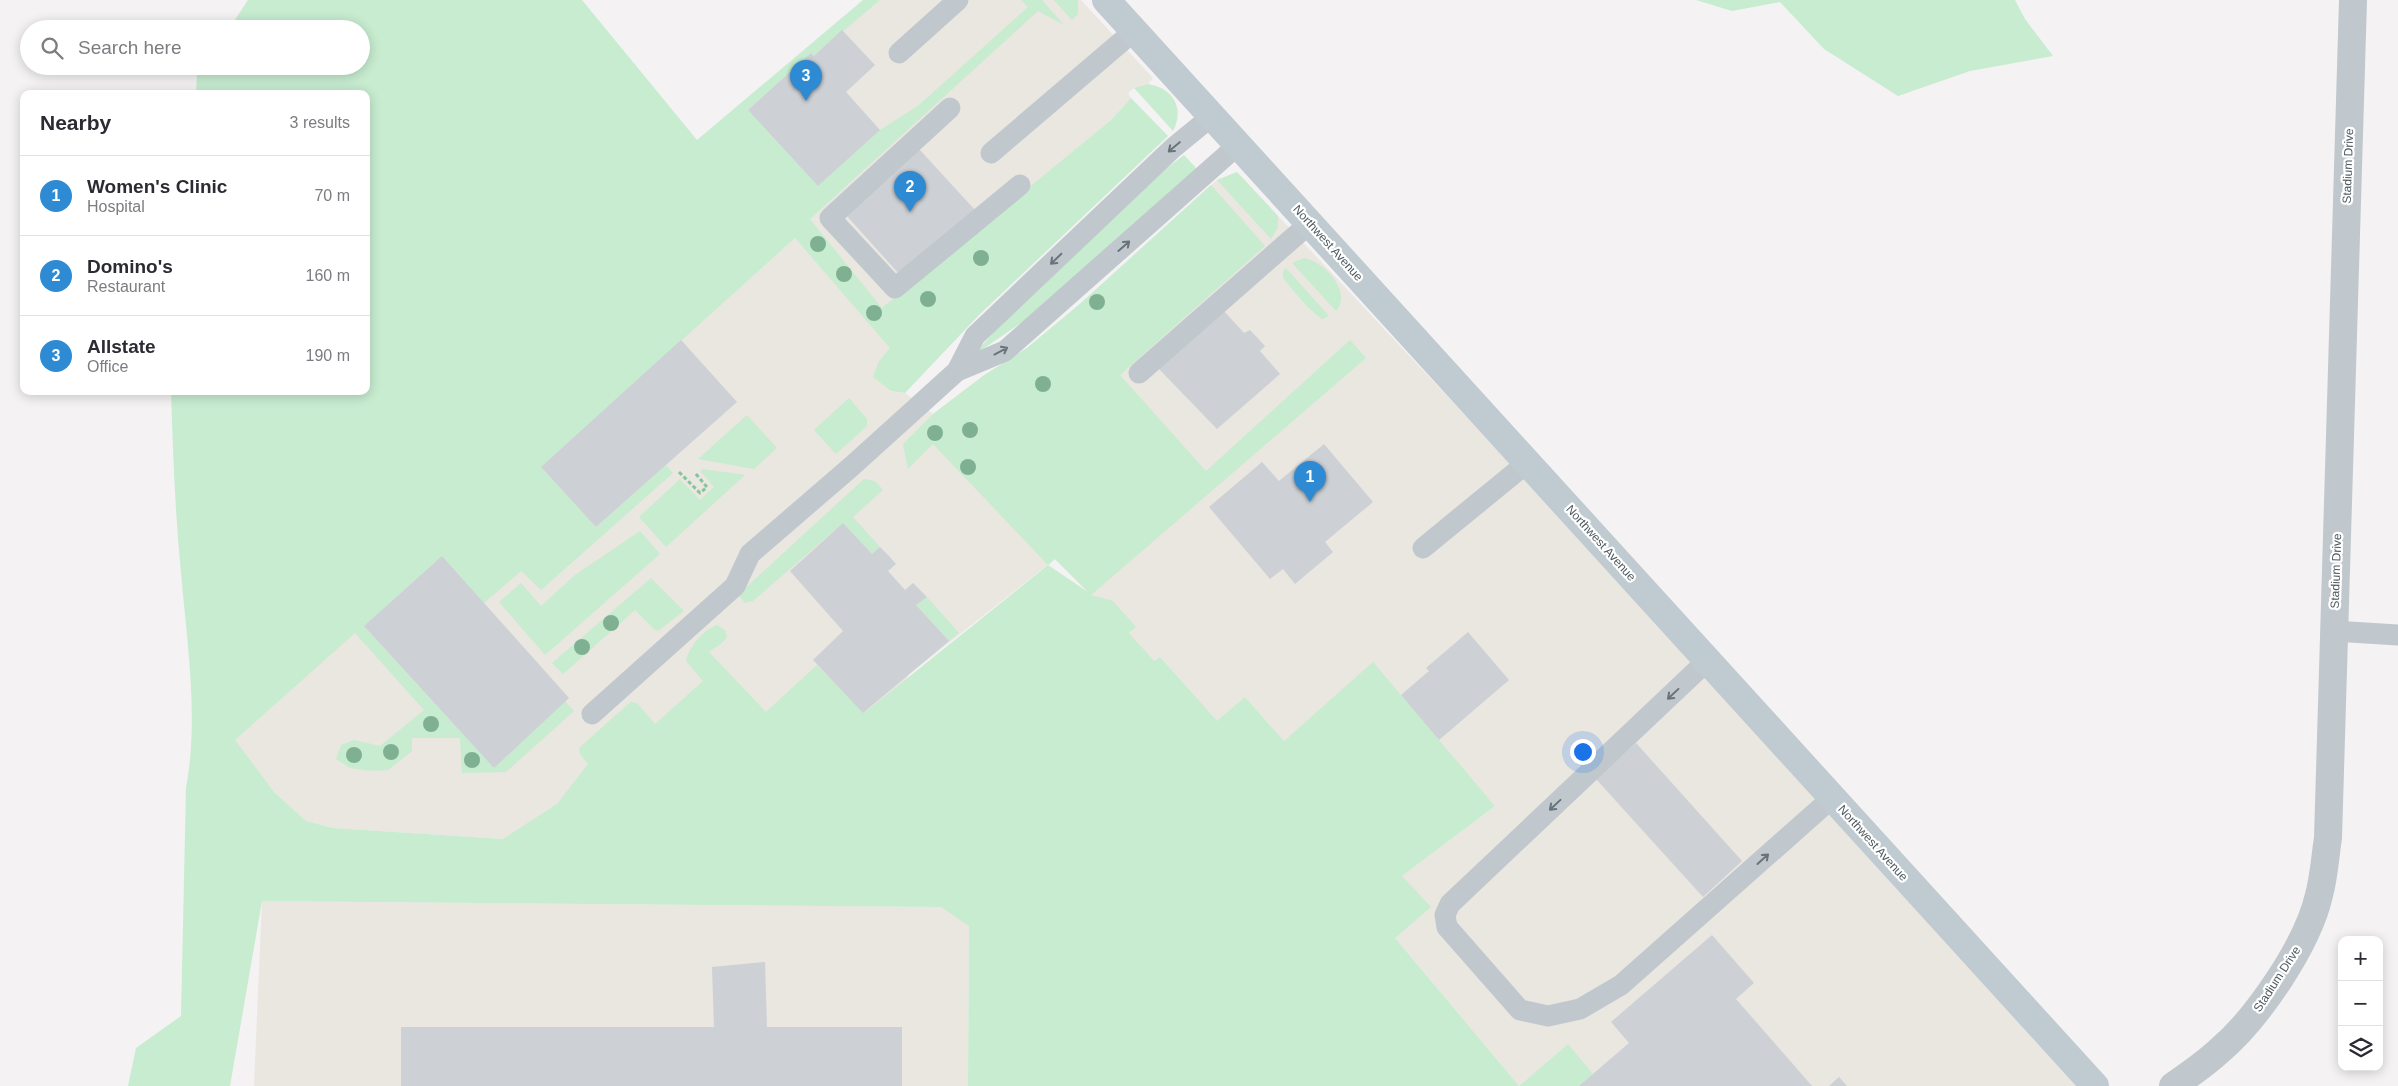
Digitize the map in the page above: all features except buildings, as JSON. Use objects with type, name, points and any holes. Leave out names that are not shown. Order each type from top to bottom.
[{"type":"street","name":"Northwest Avenue","points":[[1106,0],[2095,1086]]},
{"type":"street","name":"Stadium Drive","points":[[2173,1086],[2220,1051],[2248,1023],[2298,949],[2305,931],[2311,922],[2320,894],[2328,838],[2352,0]]},
{"type":"lane","points":[[899,53],[958,0]]},
{"type":"lane","points":[[991,153],[1134,31]]},
{"type":"lane","points":[[950,108],[830,218],[895,288],[1020,184]]},
{"type":"lane","points":[[957,371],[975,336],[1172,148],[1212,116]]},
{"type":"lane","points":[[592,714],[734,586],[750,554],[852,466],[957,371],[1005,351],[1238,145]]},
{"type":"lane","points":[[1140,373],[1310,223]]},
{"type":"lane","points":[[1423,548],[1528,462]]},
{"type":"lane","points":[[2334,631],[2398,634]]},
{"type":"lane","points":[[1708,660],[1450,904],[1445,915],[1447,927],[1520,1010],[1548,1016],[1580,1009],[1621,985],[1832,798]]},
{"type":"path","points":[[679,472],[700,493],[707,487],[695,473]]},
{"type":"shaded area","points":[[880,0],[1081,0],[1153,78],[1148,84],[1134,88],[1128,93],[1131,98],[1111,120],[882,309],[810,219],[748,110],[811,53],[814,55]]},
{"type":"shaded area","points":[[1237,172],[1640,602],[2077,1086],[1579,1086],[1568,1044],[1519,1086],[1395,938],[1402,876],[1495,806],[1373,663],[1284,741],[1245,697],[1217,722],[1160,657],[1154,662],[1129,633],[1136,627],[1091,595],[1055,559],[908,675],[908,783],[503,839],[333,828],[306,821],[274,792],[234,740],[795,238],[891,348],[879,361],[890,391],[905,393],[933,414],[983,376],[1027,348],[1081,303],[1217,180]]},
{"type":"shaded area","points":[[262,901],[941,907],[969,925],[968,1086],[254,1086]]},
{"type":"green space","points":[[248,0],[582,0],[697,140],[863,0],[880,0],[814,56],[811,53],[748,110],[818,186],[880,130],[919,105],[1028,7],[1021,0],[1042,0],[1064,25],[1038,11],[810,219],[882,308],[1111,120],[1131,98],[1168,136],[979,315],[905,393],[891,391],[873,377],[879,361],[890,348],[795,238],[541,467],[596,527],[666,465],[673,473],[541,590],[521,571],[484,603],[442,556],[364,626],[494,768],[565,701],[574,711],[506,772],[462,773],[460,738],[412,738],[412,751],[388,770],[372,771],[350,768],[336,759],[341,745],[354,740],[380,746],[424,710],[355,633],[235,740],[274,792],[306,821],[333,828],[503,839],[557,804],[588,764],[580,754],[579,748],[631,702],[637,703],[655,724],[703,681],[686,661],[687,656],[697,640],[707,630],[717,625],[725,630],[727,637],[709,652],[766,712],[817,665],[864,713],[1048,565],[933,444],[908,469],[903,444],[933,414],[983,376],[1027,348],[1081,303],[1211,185],[1265,246],[1120,375],[1206,471],[1350,340],[1366,358],[1091,595],[1113,601],[1136,627],[1129,633],[1154,661],[1160,657],[1217,721],[1245,697],[1284,741],[1373,662],[1495,806],[1402,876],[1431,907],[1395,938],[1519,1086],[968,1086],[969,926],[941,907],[262,901],[230,1086],[128,1086],[136,1048],[181,1016],[186,788],[190,762],[192,708],[189,653],[177,527],[171,395],[370,395],[370,90],[196,90],[197,75],[370,75],[370,20],[235,20]],"holes":[[[1055,559],[1088,592],[1048,565]]]},
{"type":"green space","points":[[1054,0],[1078,0],[1078,14],[1072,20]]},
{"type":"green space","points":[[1696,0],[2015,0],[2025,19],[2053,56],[1970,71],[1898,96],[1824,49],[1780,2],[1732,11]]},
{"type":"green space","points":[[1148,84],[1164,90],[1174,100],[1178,115],[1173,131],[1134,88]]},
{"type":"green space","points":[[1184,155],[1197,169],[1040,310],[974,355],[1012,311],[1159,174]]},
{"type":"green space","points":[[1237,172],[1278,216],[1278,227],[1271,239],[1217,180]]},
{"type":"green space","points":[[1304,258],[1312,260],[1334,278],[1341,295],[1336,311],[1292,263]]},
{"type":"green space","points":[[1286,268],[1329,316],[1322,319],[1301,300],[1283,278],[1283,271]]},
{"type":"green space","points":[[849,398],[867,419],[867,426],[836,454],[814,430]]},
{"type":"green space","points":[[747,415],[777,448],[754,469],[698,459]]},
{"type":"green space","points":[[703,469],[745,475],[666,547],[639,517],[680,479],[700,500],[714,487],[700,471]]},
{"type":"green space","points":[[864,479],[875,481],[883,490],[853,517],[880,547],[872,554],[843,523],[753,601],[745,603],[739,596],[741,592]]},
{"type":"green space","points":[[640,531],[660,554],[545,655],[499,602],[521,583],[541,606],[575,575]]},
{"type":"green space","points":[[651,578],[684,611],[658,631],[635,610],[563,674],[552,663]]},
{"type":"green space","points":[[927,597],[959,633],[949,641],[916,605]]},
{"type":"green space","points":[[1568,1044],[1593,1074],[1579,1086],[1519,1086]]},
{"type":"place","name":"Allstate","points":[[806,101]]},
{"type":"place","name":"Domino's","points":[[910,212]]},
{"type":"place","name":"Women's Clinic","points":[[1310,502]]}]
